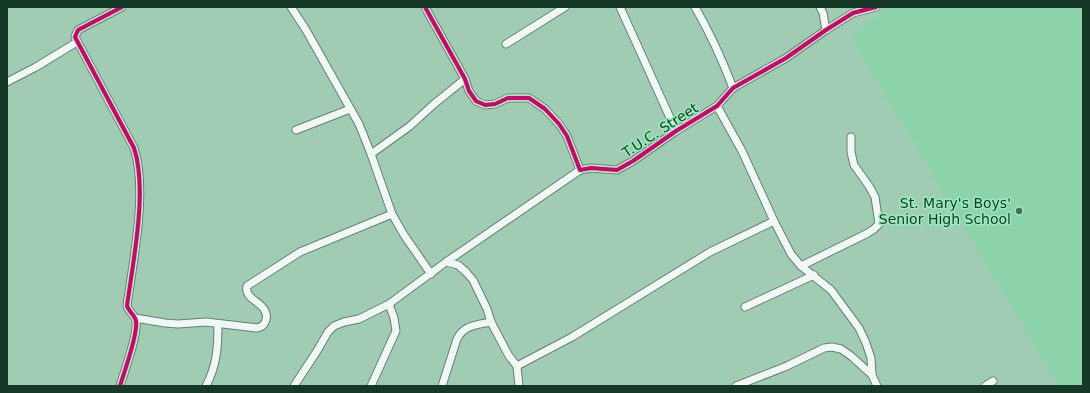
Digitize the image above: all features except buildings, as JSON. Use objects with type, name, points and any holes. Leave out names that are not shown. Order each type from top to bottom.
[{"type":"street","points":[[120,386],[136,332],[137,323],[127,306],[139,212],[137,158],[134,148],[75,37],[78,30],[122,7]]},
{"type":"street","points":[[291,7],[306,30],[358,124],[371,154],[392,214],[404,235],[431,274]]},
{"type":"street","points":[[294,386],[328,332],[334,326],[344,322],[358,320],[389,304],[446,262],[580,170],[567,136],[559,124],[545,109],[529,98],[508,98],[495,104],[485,105],[476,101],[425,7]]},
{"type":"street","points":[[506,44],[565,7]]},
{"type":"street","points":[[620,7],[676,131]]},
{"type":"street","points":[[695,7],[722,58],[733,88]]},
{"type":"street","points":[[820,7],[823,13],[826,30]]},
{"type":"street","points":[[716,106],[733,88],[786,58],[853,13],[876,7]]},
{"type":"street","points":[[7,82],[36,67],[77,42]]},
{"type":"street","points":[[371,154],[410,126],[465,79]]},
{"type":"street","name":"T.U.C. Street","points":[[580,170],[591,168],[617,170],[716,106],[742,151],[791,254],[801,266],[832,290],[852,316],[859,328],[871,358],[872,375],[877,386]]},
{"type":"street","points":[[296,130],[350,109]]},
{"type":"street","points":[[801,266],[866,234],[879,224],[875,197],[854,165],[851,152],[851,137]]},
{"type":"street","points":[[135,318],[178,324],[206,322],[261,328],[266,317],[265,311],[248,294],[246,290],[248,286],[256,279],[300,252],[392,214]]},
{"type":"street","points":[[517,366],[572,337],[710,252],[774,221]]},
{"type":"street","points":[[446,262],[458,265],[473,280],[491,322],[509,356],[517,366],[519,386]]},
{"type":"street","points":[[745,307],[814,275]]},
{"type":"street","points":[[371,386],[396,331],[394,318],[389,304]]},
{"type":"street","points":[[442,386],[456,339],[460,333],[466,328],[491,322]]},
{"type":"street","points":[[206,386],[212,375],[216,361],[218,324]]},
{"type":"street","points":[[736,386],[787,366],[824,348],[832,347],[841,349],[851,356],[872,375]]},
{"type":"street","points":[[985,386],[994,381]]},
{"type":"shaded area","name":"St. Mary's Boys' Senior High School","points":[[890,7],[1083,7],[1083,386],[1059,386],[850,36]]},
{"type":"cycle path","points":[[120,386],[133,344],[136,328],[135,318],[127,306],[136,247],[140,205],[138,165],[134,148],[75,37],[78,30],[122,7]]},
{"type":"cycle path","points":[[425,7],[465,79],[469,91],[476,101],[485,105],[495,104],[508,98],[529,98],[545,109],[559,124],[567,136],[580,170],[591,168],[617,170],[717,106],[733,88],[786,58],[853,13],[876,7]]},
{"type":"place","name":"St. Mary's Boys' Senior High School","points":[[1019,211]]}]
